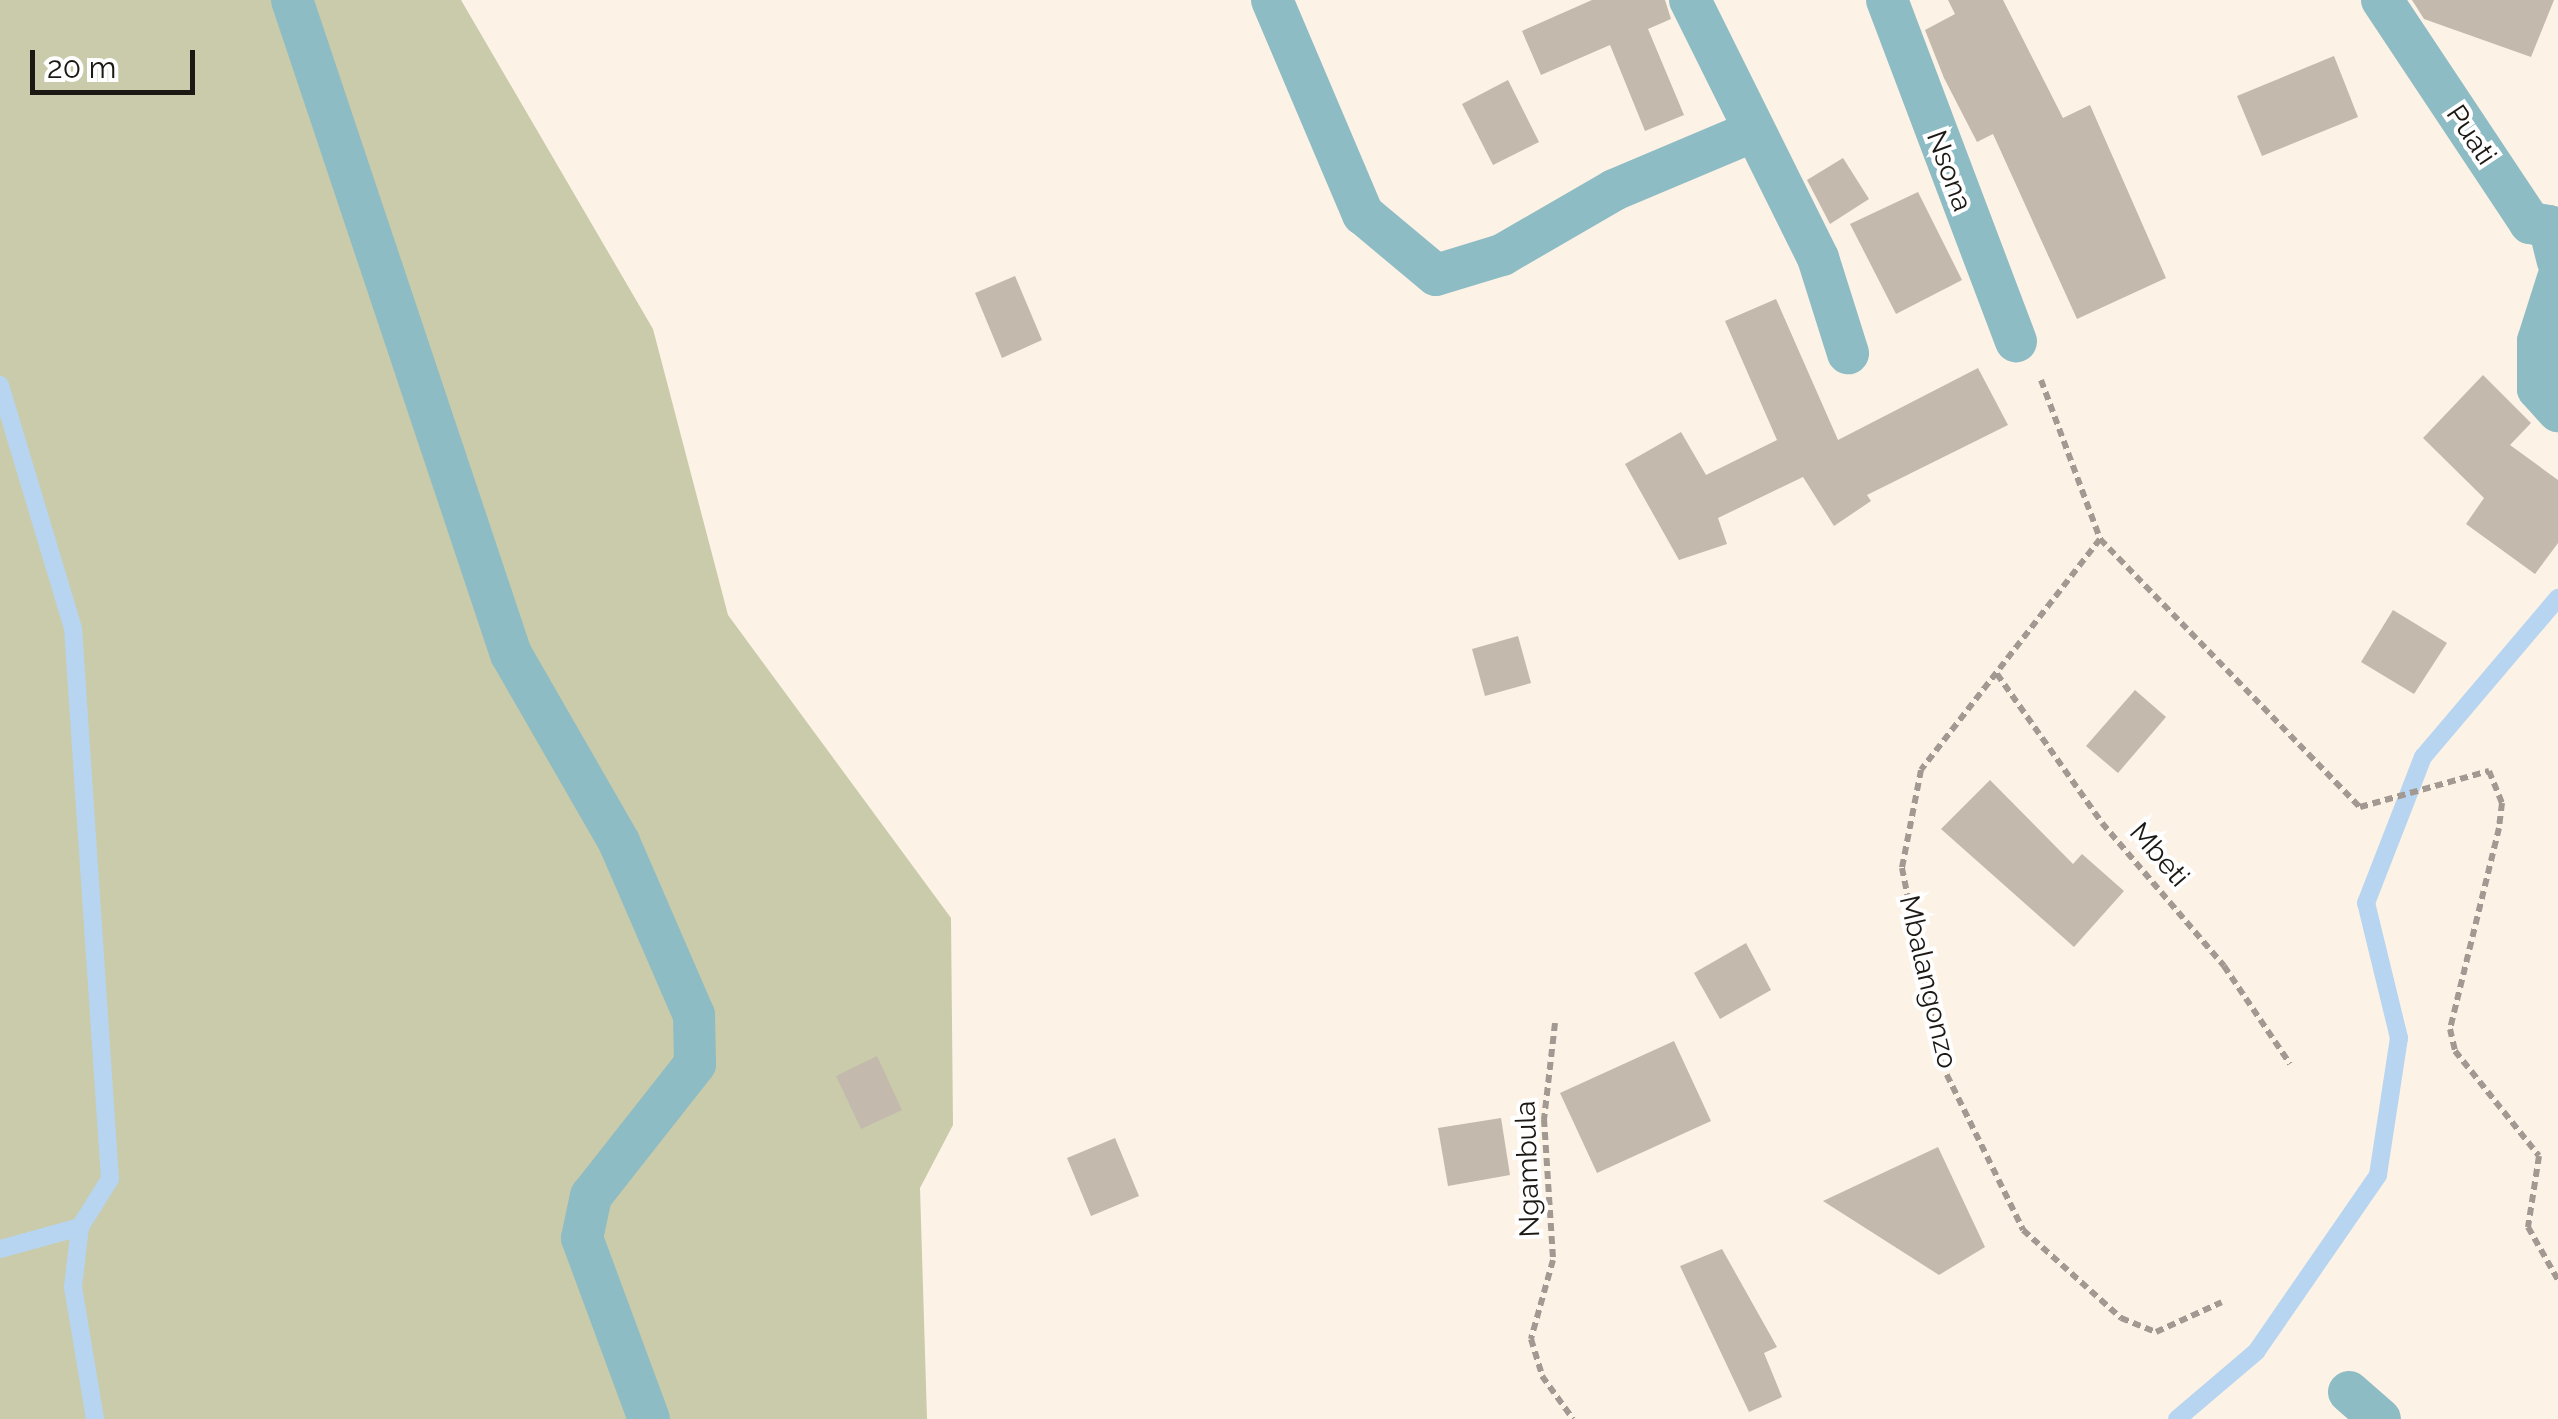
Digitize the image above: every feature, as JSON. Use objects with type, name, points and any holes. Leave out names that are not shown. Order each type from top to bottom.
[{"type":"street","points":[[292,0],[512,654],[619,842],[694,1014],[696,1064],[592,1196],[582,1238],[648,1419]]},
{"type":"street","points":[[1272,0],[1363,214],[1436,275],[1502,255],[1614,190],[1749,133]]},
{"type":"street","points":[[1690,0],[1749,133],[1818,258],[1848,353]]},
{"type":"street","name":"Nsona","points":[[1887,0],[2016,341]]},
{"type":"street","name":"Puati","points":[[2382,0],[2530,223],[2555,235]]},
{"type":"street","points":[[2558,278],[2538,341],[2538,389],[2558,410]]},
{"type":"path","points":[[2016,341],[2040,378],[2100,539],[2360,807],[2490,771],[2502,803],[2450,1030],[2455,1051],[2540,1156],[2528,1227],[2558,1280]]},
{"type":"path","name":"Mbalangonzo","points":[[2100,539],[1922,770],[1907,812],[1902,868],[1941,1063],[2023,1230],[2063,1272],[2121,1318],[2156,1332],[2222,1302]]},
{"type":"path","name":"Mbeti","points":[[1997,674],[2102,823],[2224,966],[2290,1064]]},
{"type":"path","name":"Ngambula","points":[[1554,1022],[1544,1120],[1553,1260],[1531,1339],[1542,1376],[1573,1419]]},
{"type":"green space","points":[[0,0],[461,0],[653,329],[728,615],[951,918],[953,1125],[920,1188],[927,1419],[0,1419]]},
{"type":"building","points":[[1592,0],[1665,0],[1671,19],[1648,29],[1684,115],[1645,131],[1610,45],[1541,75],[1522,31]]},
{"type":"building","points":[[1948,0],[2003,0],[2063,118],[2090,105],[2166,278],[2077,319],[1993,134],[1977,142],[1944,78],[1925,30],[1955,14]]},
{"type":"building","points":[[2412,0],[2554,0],[2531,57],[2424,19]]},
{"type":"building","points":[[2334,56],[2358,117],[2262,156],[2237,96]]},
{"type":"building","points":[[1508,80],[1539,142],[1493,165],[1462,104]]},
{"type":"building","points":[[1843,158],[1869,199],[1830,224],[1807,180]]},
{"type":"building","points":[[1918,192],[1962,280],[1896,314],[1850,224]]},
{"type":"building","points":[[1015,276],[1042,340],[1002,358],[975,293]]},
{"type":"building","points":[[1776,299],[1838,440],[1978,368],[2008,425],[1867,495],[1871,501],[1834,526],[1803,477],[1718,518],[1727,544],[1679,560],[1625,464],[1681,432],[1706,475],[1777,440],[1725,321]]},
{"type":"building","points":[[2483,375],[2531,423],[2510,445],[2558,480],[2558,543],[2535,574],[2466,524],[2484,498],[2423,438]]},
{"type":"building","points":[[2393,610],[2447,643],[2414,694],[2361,662]]},
{"type":"building","points":[[1518,636],[1531,683],[1485,696],[1472,649]]},
{"type":"building","points":[[2135,690],[2166,717],[2118,773],[2086,746]]},
{"type":"building","points":[[1990,780],[2073,864],[2082,854],[2124,891],[2074,947],[1941,829]]},
{"type":"building","points":[[1746,943],[1771,990],[1720,1019],[1694,973]]},
{"type":"building","points":[[1674,1041],[1711,1121],[1597,1173],[1560,1093]]},
{"type":"building","points":[[877,1056],[902,1110],[861,1129],[836,1076]]},
{"type":"building","points":[[1501,1118],[1510,1175],[1448,1186],[1438,1128]]},
{"type":"building","points":[[1115,1138],[1139,1196],[1091,1216],[1067,1158]]},
{"type":"building","points":[[1938,1147],[1985,1247],[1939,1275],[1823,1201]]},
{"type":"building","points":[[1722,1249],[1777,1347],[1764,1353],[1782,1397],[1749,1412],[1680,1266]]},
{"type":"waterway","points":[[0,385],[73,628],[110,1179],[80,1227],[0,1249]]},
{"type":"waterway","points":[[2177,1419],[2256,1352],[2378,1175],[2399,1038],[2366,903],[2423,757],[2558,598]]},
{"type":"waterway","points":[[80,1227],[73,1287],[95,1419]]}]
